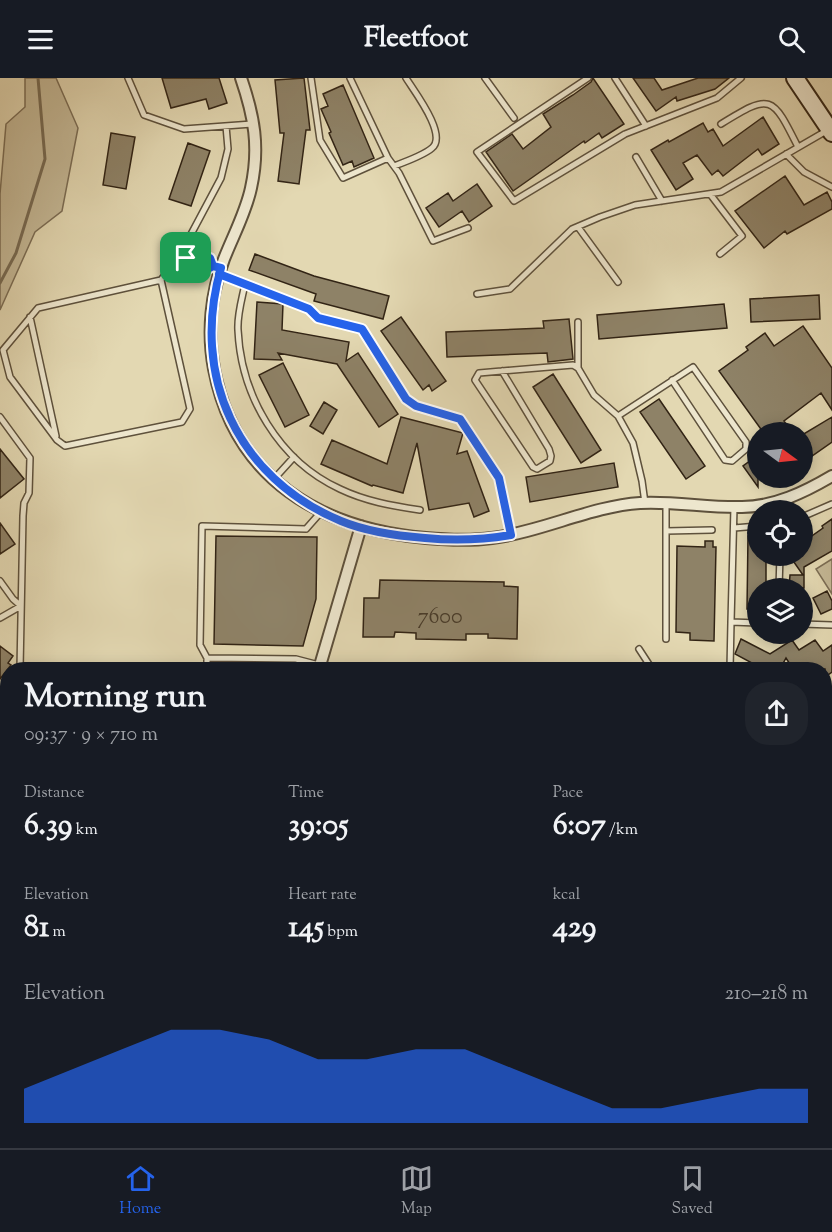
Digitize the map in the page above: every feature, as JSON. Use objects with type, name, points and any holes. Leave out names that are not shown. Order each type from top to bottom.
[{"type":"main road","points":[[795,78],[831,131]]},
{"type":"street","points":[[243,79],[254,124],[255,147],[251,188],[218,269],[210,324],[213,366],[225,407],[244,444],[274,479],[305,503],[343,522],[392,534],[454,540],[494,538],[618,507],[645,503],[753,507],[804,491],[832,476]]},
{"type":"street","points":[[321,662],[361,526]]},
{"type":"lane","points":[[128,78],[144,115],[184,129],[254,124]]},
{"type":"lane","points":[[310,78],[320,140],[343,178],[388,158]]},
{"type":"lane","points":[[350,78],[388,158],[399,173],[432,241],[468,228]]},
{"type":"lane","points":[[394,165],[433,148],[438,140],[435,127],[406,78]]},
{"type":"lane","points":[[485,78],[513,118]]},
{"type":"lane","points":[[588,78],[477,152],[514,201],[625,134],[717,98],[741,78]]},
{"type":"lane","points":[[615,78],[646,126]]},
{"type":"lane","points":[[721,124],[749,106],[766,103],[774,106],[798,147]]},
{"type":"lane","points":[[161,280],[190,409],[182,422],[65,446],[57,440],[10,377],[3,350],[38,308],[161,280],[183,257],[221,178],[228,150],[226,126]]},
{"type":"lane","points":[[477,294],[510,289],[572,229],[635,205],[721,192],[798,147],[831,131]]},
{"type":"lane","points":[[786,154],[804,172],[832,187]]},
{"type":"lane","points":[[636,157],[662,201]]},
{"type":"lane","points":[[710,194],[742,236],[720,254]]},
{"type":"lane","points":[[578,227],[618,282]]},
{"type":"lane","points":[[183,257],[193,253],[210,258],[218,269],[245,284],[309,309],[318,318],[362,329],[406,399],[416,406],[460,419],[499,478],[511,535]]},
{"type":"lane","points":[[183,257],[188,264],[206,270],[218,269]]},
{"type":"lane","points":[[245,284],[237,328],[244,376],[257,408],[283,447],[312,473],[340,489],[385,505],[420,510]]},
{"type":"lane","points":[[30,317],[57,440]]},
{"type":"lane","points":[[578,322],[578,368]]},
{"type":"lane","points":[[502,371],[549,449],[550,461],[537,469],[533,467],[475,380],[479,373],[502,371],[573,365],[578,368],[594,395],[618,416],[633,443],[645,503]]},
{"type":"lane","points":[[618,416],[672,380],[693,367],[746,442],[746,449],[732,461],[725,459],[672,380]]},
{"type":"lane","points":[[0,417],[30,458],[29,493],[24,503],[23,516],[20,662]]},
{"type":"lane","points":[[274,479],[294,457]]},
{"type":"lane","points":[[666,503],[666,639]]},
{"type":"lane","points":[[813,512],[832,504]]},
{"type":"lane","points":[[730,662],[734,507]]},
{"type":"lane","points":[[207,662],[200,645],[202,526],[306,529],[321,512]]},
{"type":"lane","points":[[734,528],[747,527]]},
{"type":"lane","points":[[666,531],[712,530]]},
{"type":"lane","points":[[0,581],[21,606]]},
{"type":"lane","points":[[0,618],[21,606]]},
{"type":"lane","points":[[731,622],[747,623]]},
{"type":"lane","points":[[813,624],[832,625]]},
{"type":"lane","points":[[639,649],[647,662]]},
{"type":"lane","points":[[207,658],[296,659],[305,662]]},
{"type":"shaded area","points":[[25,78],[56,78],[78,128],[62,211],[35,232],[0,310],[0,194],[6,124],[25,107]]},
{"type":"shaded area","points":[[832,559],[832,594],[816,569]]},
{"type":"building","points":[[162,78],[219,78],[227,103],[209,109],[206,99],[171,108]]},
{"type":"building","points":[[304,78],[310,130],[306,130],[299,184],[278,181],[284,133],[280,133],[275,80]]},
{"type":"building","points":[[593,78],[624,124],[602,138],[599,133],[585,143],[584,141],[513,191],[486,152],[512,134],[523,149],[551,127],[543,114],[573,95]]},
{"type":"building","points":[[633,78],[654,78],[662,90],[698,78],[729,78],[715,89],[677,101],[676,97],[656,111]]},
{"type":"building","points":[[343,85],[374,158],[354,167],[352,161],[343,165],[321,109],[328,106],[323,94]]},
{"type":"building","points":[[763,117],[779,144],[762,155],[758,149],[723,176],[718,170],[712,175],[697,155],[683,163],[693,179],[676,190],[651,150],[703,123],[708,132],[713,129],[723,146]]},
{"type":"building","points":[[111,133],[135,137],[126,189],[103,185]]},
{"type":"building","points":[[188,143],[210,151],[191,206],[169,199]]},
{"type":"building","points":[[785,176],[804,205],[827,192],[832,202],[832,209],[787,234],[785,231],[764,248],[735,211]]},
{"type":"building","points":[[477,184],[492,206],[469,222],[462,211],[439,227],[426,208],[448,193],[453,201]]},
{"type":"building","points":[[255,254],[314,276],[389,296],[383,319],[314,301],[316,294],[249,270]]},
{"type":"building","points":[[819,295],[820,319],[751,322],[750,299]]},
{"type":"building","points":[[257,302],[283,304],[282,330],[349,342],[346,361],[358,353],[398,414],[379,427],[337,364],[278,353],[282,360],[254,359]]},
{"type":"building","points":[[724,304],[727,328],[599,339],[597,315]]},
{"type":"building","points":[[401,317],[446,381],[432,391],[429,385],[423,390],[381,331]]},
{"type":"building","points":[[569,319],[573,359],[548,362],[547,353],[447,357],[446,332],[544,328],[543,321]]},
{"type":"building","points":[[803,326],[832,368],[832,410],[821,393],[785,422],[756,422],[719,371],[748,350],[746,347],[765,333],[774,346]]},
{"type":"building","points":[[283,363],[309,415],[285,427],[259,375]]},
{"type":"building","points":[[553,374],[601,450],[581,463],[533,387]]},
{"type":"building","points":[[659,399],[705,466],[686,479],[640,412]]},
{"type":"building","points":[[324,402],[337,410],[323,434],[310,426]]},
{"type":"building","points":[[401,417],[463,433],[457,454],[467,451],[489,511],[474,517],[469,503],[429,510],[417,443],[403,493],[372,486],[321,464],[332,440],[387,464]]},
{"type":"building","points":[[832,417],[832,442],[813,455],[813,428]]},
{"type":"building","points":[[0,449],[24,479],[0,498]]},
{"type":"building","points":[[614,463],[618,487],[530,502],[526,477]]},
{"type":"building","points":[[832,519],[832,551],[813,562],[813,535],[823,528],[822,526]]},
{"type":"building","points":[[0,523],[15,544],[0,554]]},
{"type":"building","points":[[216,536],[317,537],[316,599],[303,646],[214,644]]},
{"type":"building","points":[[705,541],[713,541],[713,547],[716,547],[714,641],[690,640],[690,633],[676,632],[677,546],[705,547]]},
{"type":"building","points":[[748,566],[766,566],[766,578],[747,578]]},
{"type":"building","points":[[797,566],[806,566],[804,578],[790,578],[790,575],[803,575]]},
{"type":"building","points":[[380,580],[504,582],[504,586],[518,587],[517,639],[488,638],[488,634],[466,634],[466,640],[416,639],[416,633],[395,632],[394,637],[363,637],[364,598],[379,598]]},
{"type":"building","points":[[827,591],[832,601],[832,609],[821,614],[813,598]]},
{"type":"building","points":[[741,639],[770,654],[786,644],[795,644],[799,650],[813,644],[815,640],[823,651],[832,645],[832,662],[789,662],[786,658],[784,662],[750,662],[735,654]]},
{"type":"building","points":[[0,646],[13,656],[9,662],[0,662]]},
{"type":"waterway","points":[[0,283],[16,253],[45,159],[38,78]]},
{"type":"route","points":[[186,258],[188,264],[206,270],[213,266],[221,268],[217,282],[212,303],[210,324],[213,366],[218,387],[225,407],[244,444],[271,477],[287,491],[321,512],[343,522],[392,534],[454,540],[511,535],[499,478],[460,419],[416,406],[406,399],[362,329],[318,318],[309,309],[219,274],[221,268],[213,266],[210,258],[193,253],[186,258]]}]
